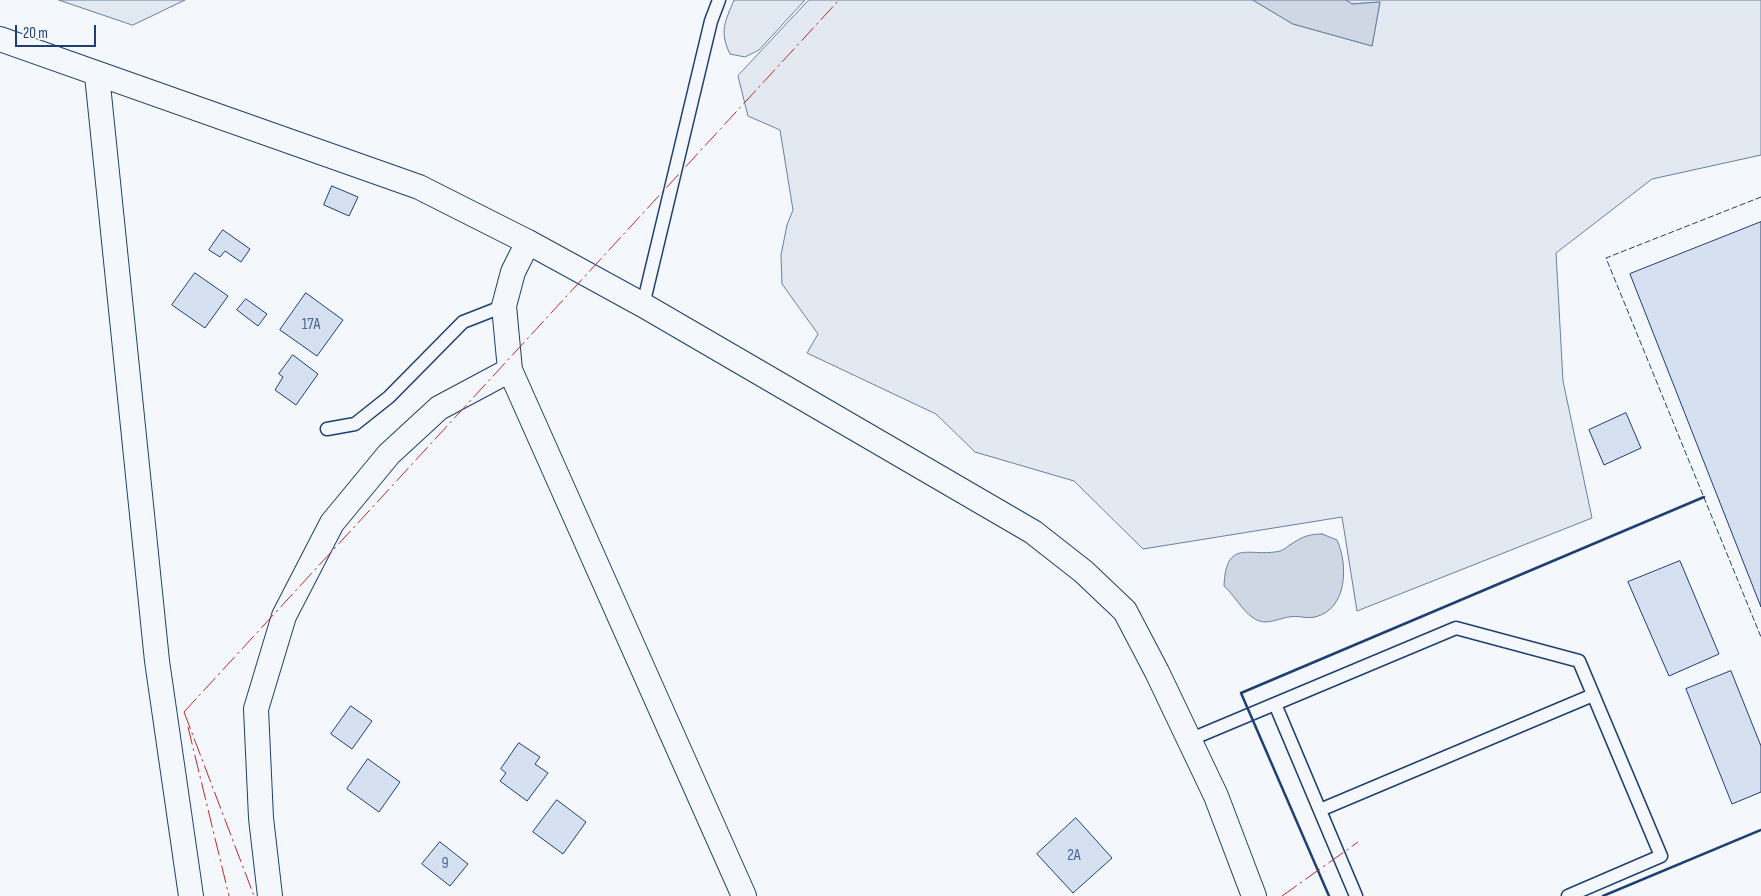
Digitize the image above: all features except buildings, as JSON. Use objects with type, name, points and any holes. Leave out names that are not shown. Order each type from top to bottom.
[{"type":"street","points":[[0,39],[97,75],[419,187],[528,242],[643,305],[1033,532],[1084,572],[1125,611],[1216,796],[1254,896]]},
{"type":"street","points":[[97,75],[157,661],[191,896]]},
{"type":"street","points":[[528,242],[513,272],[504,306],[510,370],[744,896]]},
{"type":"street","points":[[270,896],[261,818],[256,709],[284,616],[332,523],[389,454],[440,408],[510,370]]},
{"type":"lane","points":[[643,305],[711,21],[720,0]]},
{"type":"lane","points":[[327,429],[355,424],[389,397],[463,322],[504,306]]},
{"type":"lane","points":[[1189,740],[1456,628],[1579,661],[1661,856],[1568,896]]},
{"type":"lane","points":[[1320,810],[1593,695]]},
{"type":"lane","points":[[1275,704],[1356,896]]},
{"type":"shaded area","points":[[59,0],[185,0],[133,25]]},
{"type":"shaded area","points":[[734,0],[805,0],[759,50],[745,57],[730,54],[725,39],[724,27]]},
{"type":"shaded area","points":[[809,0],[1253,0],[1293,24],[1372,46],[1380,2],[1352,4],[1346,0],[1761,0],[1761,155],[1652,179],[1556,253],[1563,381],[1592,518],[1357,611],[1342,517],[1143,549],[1074,481],[975,452],[936,414],[807,353],[818,334],[782,284],[781,255],[787,225],[793,210],[780,130],[748,116],[738,76]]},
{"type":"shaded area","points":[[1253,0],[1346,0],[1352,4],[1380,2],[1372,46],[1293,24]]},
{"type":"shaded area","points":[[1322,534],[1337,540],[1341,550],[1344,573],[1339,595],[1334,605],[1326,612],[1315,617],[1292,617],[1261,622],[1249,614],[1224,586],[1229,561],[1235,555],[1250,552],[1269,553],[1280,551],[1304,537]]},
{"type":"fence","points":[[1761,197],[1606,258],[1761,637]]},
{"type":"wall","points":[[1329,896],[1241,693],[1704,497]]},
{"type":"wall","points":[[1603,896],[1761,830]]},
{"type":"power","points":[[184,712],[839,0]]},
{"type":"power","points":[[184,712],[254,896]]},
{"type":"power","points":[[188,727],[229,896]]},
{"type":"power","points":[[1282,896],[1358,842]]}]
